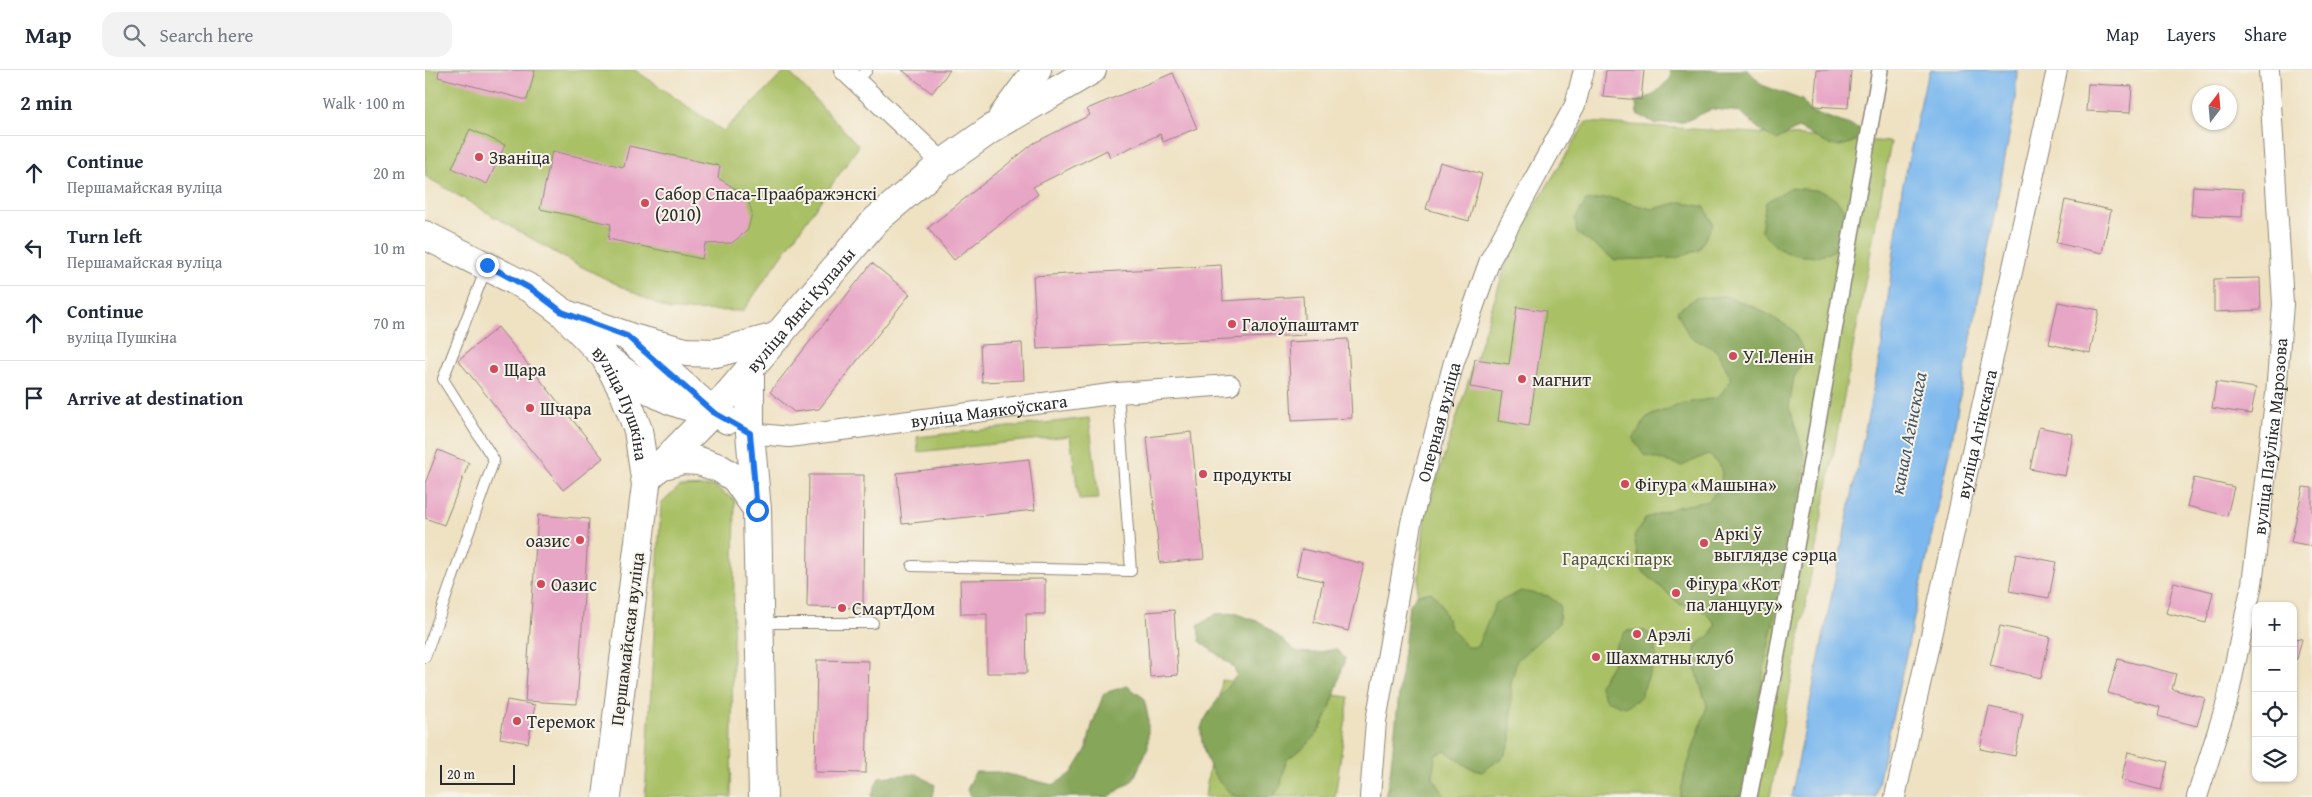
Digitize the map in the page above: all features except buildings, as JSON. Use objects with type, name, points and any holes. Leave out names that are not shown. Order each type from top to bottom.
[{"type":"main road","points":[[994,127],[1037,70]]},
{"type":"main road","name":"вуліца Янкі Купалы","points":[[653,473],[713,412],[876,220],[943,164],[994,127],[1092,70]]},
{"type":"main road","name":"вуліца Пушкіна","points":[[425,235],[533,290],[562,312],[605,357],[624,393],[653,473]]},
{"type":"main road","name":"вуліца Пушкіна","points":[[562,312],[627,336],[713,412]]},
{"type":"main road","points":[[627,336],[686,352],[716,353],[779,336]]},
{"type":"main road","points":[[605,357],[650,392],[684,407],[713,412],[750,433]]},
{"type":"main road","points":[[750,370],[750,433],[757,510],[761,622],[763,797]]},
{"type":"main road","points":[[653,473],[683,460],[699,461],[719,468],[735,478],[757,510]]},
{"type":"main road","name":"Першамайская вуліца","points":[[607,797],[653,473]]},
{"type":"street","name":"Оперная вуліца","points":[[1370,797],[1377,721],[1411,523],[1454,362],[1490,260],[1575,105],[1584,70]]},
{"type":"street","points":[[1749,797],[1774,671],[1880,70]]},
{"type":"street","name":"вуліца Агінскага","points":[[1895,797],[2057,70]]},
{"type":"street","name":"вуліца Паўліка Марозова","points":[[2197,797],[2227,702],[2252,584],[2276,394],[2283,304],[2269,70]]},
{"type":"street","points":[[856,74],[943,164]]},
{"type":"street","name":"вуліца Маякоўскага","points":[[750,433],[789,437],[1118,393],[1230,385]]},
{"type":"lane","points":[[425,657],[494,460],[443,379],[487,265]]},
{"type":"lane","points":[[912,566],[1131,571],[1118,393]]},
{"type":"lane","points":[[761,622],[873,623]]},
{"type":"green space","points":[[425,70],[635,70],[723,131],[787,70],[859,146],[743,311],[669,310],[568,260],[425,176]]},
{"type":"green space","points":[[1670,70],[1748,70],[1762,85],[1802,100],[1810,111],[1861,129],[1863,136],[1853,142],[1837,146],[1830,145],[1798,128],[1776,140],[1761,131],[1741,112],[1712,109],[1684,122],[1656,124],[1637,114],[1636,102],[1653,95],[1671,78]]},
{"type":"green space","name":"Гарадскі парк","points":[[1586,122],[1891,142],[1770,797],[1397,797],[1425,516],[1513,242]]},
{"type":"green space","points":[[1790,188],[1824,192],[1831,195],[1842,206],[1848,228],[1843,242],[1838,248],[1822,255],[1795,255],[1777,247],[1761,230],[1766,202]]},
{"type":"green space","points":[[1610,198],[1652,209],[1681,202],[1705,207],[1713,224],[1699,250],[1676,258],[1615,260],[1577,233],[1575,219],[1586,201]]},
{"type":"green space","points":[[1725,296],[1757,308],[1792,329],[1806,355],[1794,377],[1789,407],[1806,462],[1765,662],[1744,797],[1680,797],[1684,776],[1707,706],[1693,661],[1696,645],[1711,635],[1716,624],[1697,605],[1681,605],[1640,569],[1634,536],[1646,518],[1677,507],[1708,501],[1721,486],[1722,468],[1708,454],[1682,466],[1644,455],[1633,439],[1647,417],[1684,403],[1718,398],[1732,379],[1716,350],[1689,336],[1677,311],[1696,298]]},
{"type":"green space","points":[[1089,418],[1099,499],[1079,500],[1070,436],[918,452],[917,437]]},
{"type":"green space","points":[[713,486],[735,500],[731,797],[645,797],[661,504],[679,487]]},
{"type":"green space","points":[[1521,591],[1548,596],[1560,605],[1559,623],[1517,660],[1511,684],[1511,741],[1504,756],[1482,772],[1468,767],[1446,751],[1435,755],[1433,778],[1446,797],[1385,797],[1390,774],[1409,605],[1417,595],[1431,592],[1440,602],[1450,627],[1467,647],[1477,647],[1496,603]]},
{"type":"green space","points":[[1235,613],[1262,623],[1297,652],[1314,653],[1336,649],[1345,658],[1334,696],[1323,724],[1304,748],[1286,760],[1281,785],[1273,797],[1238,797],[1230,792],[1216,778],[1203,748],[1201,729],[1206,717],[1237,675],[1233,666],[1200,642],[1198,626],[1216,614]]},
{"type":"green space","points":[[1643,630],[1654,637],[1656,657],[1640,698],[1625,707],[1606,700],[1599,685],[1612,665],[1616,645],[1626,631]]},
{"type":"green space","points":[[1222,680],[1349,697],[1335,797],[1205,797]]},
{"type":"green space","points":[[1127,686],[1144,698],[1148,717],[1148,748],[1133,780],[1109,797],[972,797],[967,790],[975,772],[999,772],[1053,785],[1072,773],[1086,750],[1092,725],[1104,693]]},
{"type":"green space","points":[[917,774],[935,785],[933,797],[871,797],[879,777]]},
{"type":"water","name":"канал Агінскага","points":[[1931,70],[2017,70],[2016,99],[1948,461],[1875,797],[1791,797],[1881,351],[1902,189],[1925,84]]},
{"type":"place","name":"Званіца","points":[[479,157]]},
{"type":"place","name":"Сабор Спаса-Праабражэнскі (2010)","points":[[645,203]]},
{"type":"place","name":"Галоўпаштамт","points":[[1232,324]]},
{"type":"place","name":"У.І.Ленін","points":[[1733,356]]},
{"type":"place","name":"Щара","points":[[494,369]]},
{"type":"place","name":"магнит","points":[[1522,379]]},
{"type":"place","name":"Шчара","points":[[530,408]]},
{"type":"place","name":"продукты","points":[[1203,474]]},
{"type":"place","name":"Фігура «Машына»","points":[[1625,484]]},
{"type":"place","name":"оазис","points":[[580,540]]},
{"type":"place","name":"Аркі ў выглядзе сэрца","points":[[1704,543]]},
{"type":"place","name":"Оазис","points":[[541,584]]},
{"type":"place","name":"Фігура «Кот па ланцугу»","points":[[1676,593]]},
{"type":"place","name":"СмартДом","points":[[842,608]]},
{"type":"place","name":"Арэлі","points":[[1637,634]]},
{"type":"place","name":"Шахматны клуб","points":[[1596,657]]},
{"type":"place","name":"Теремок","points":[[517,721]]},
{"type":"route","points":[[487,265],[533,290],[562,312],[627,336],[713,412],[750,433],[757,510]]}]
